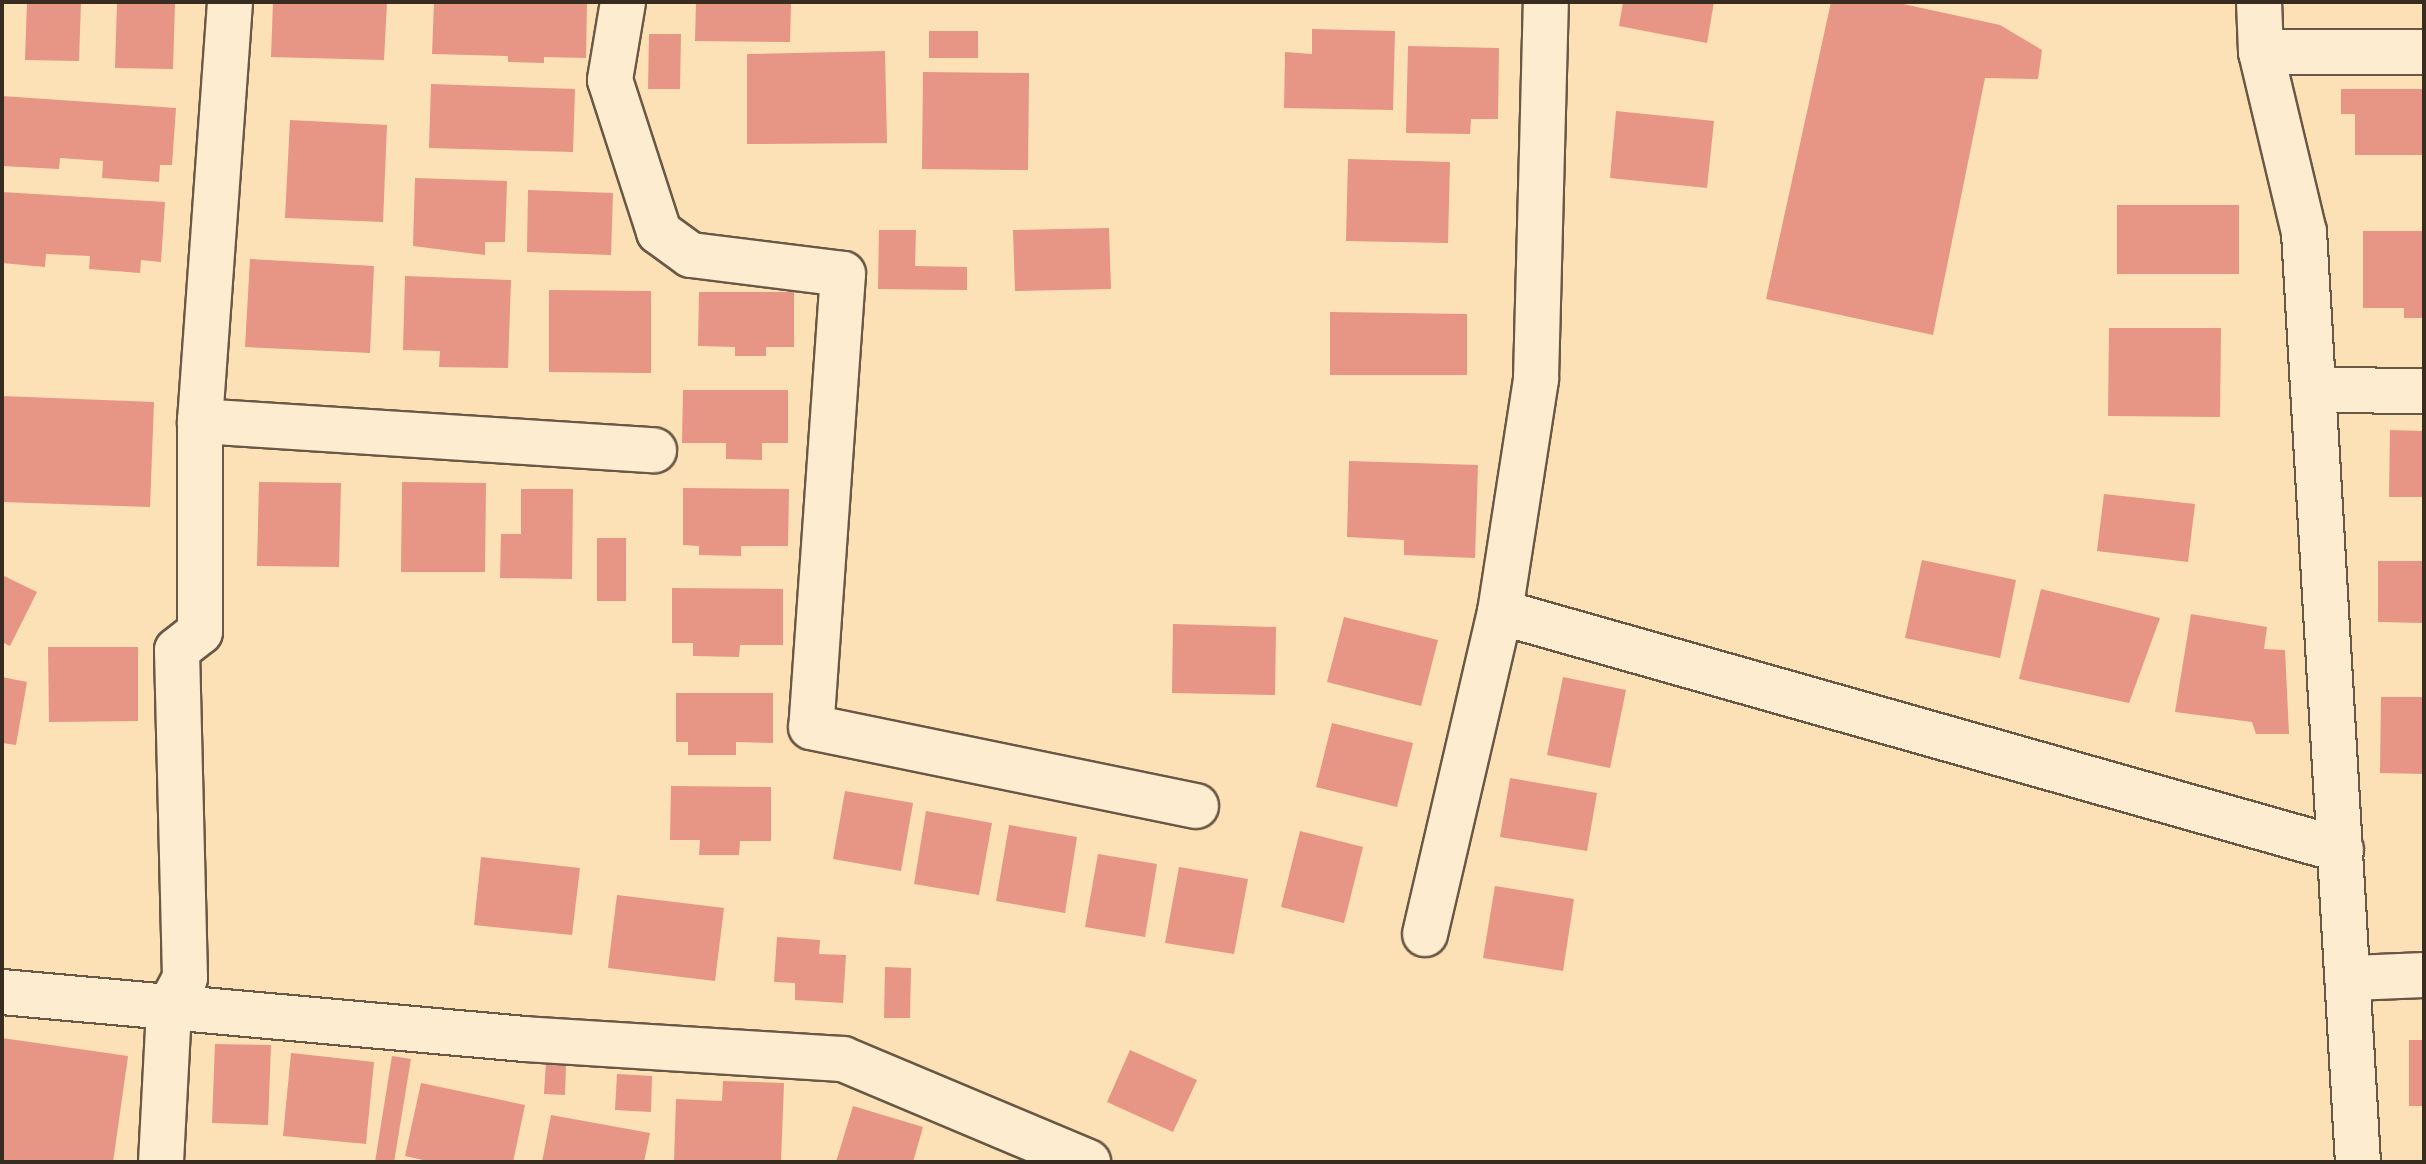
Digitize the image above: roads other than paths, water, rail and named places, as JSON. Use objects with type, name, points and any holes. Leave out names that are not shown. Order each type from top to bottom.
[{"type":"street","points":[[161,1162],[169,1008],[185,978],[177,650],[200,632],[200,421],[230,2]]},
{"type":"street","points":[[623,2],[610,80],[659,232],[691,255],[843,274],[811,727],[1196,806]]},
{"type":"street","points":[[1425,934],[1500,612],[1536,379],[1546,2]]},
{"type":"street","points":[[2259,2],[2261,52],[2304,232],[2351,978],[2358,1162]]},
{"type":"street","points":[[2261,52],[2424,52]]},
{"type":"street","points":[[2316,390],[2424,391]]},
{"type":"street","points":[[200,421],[654,450]]},
{"type":"street","points":[[1500,612],[2341,850]]},
{"type":"street","points":[[2351,978],[2424,975]]},
{"type":"street","points":[[2,992],[169,1008],[843,1059],[1088,1162]]}]
